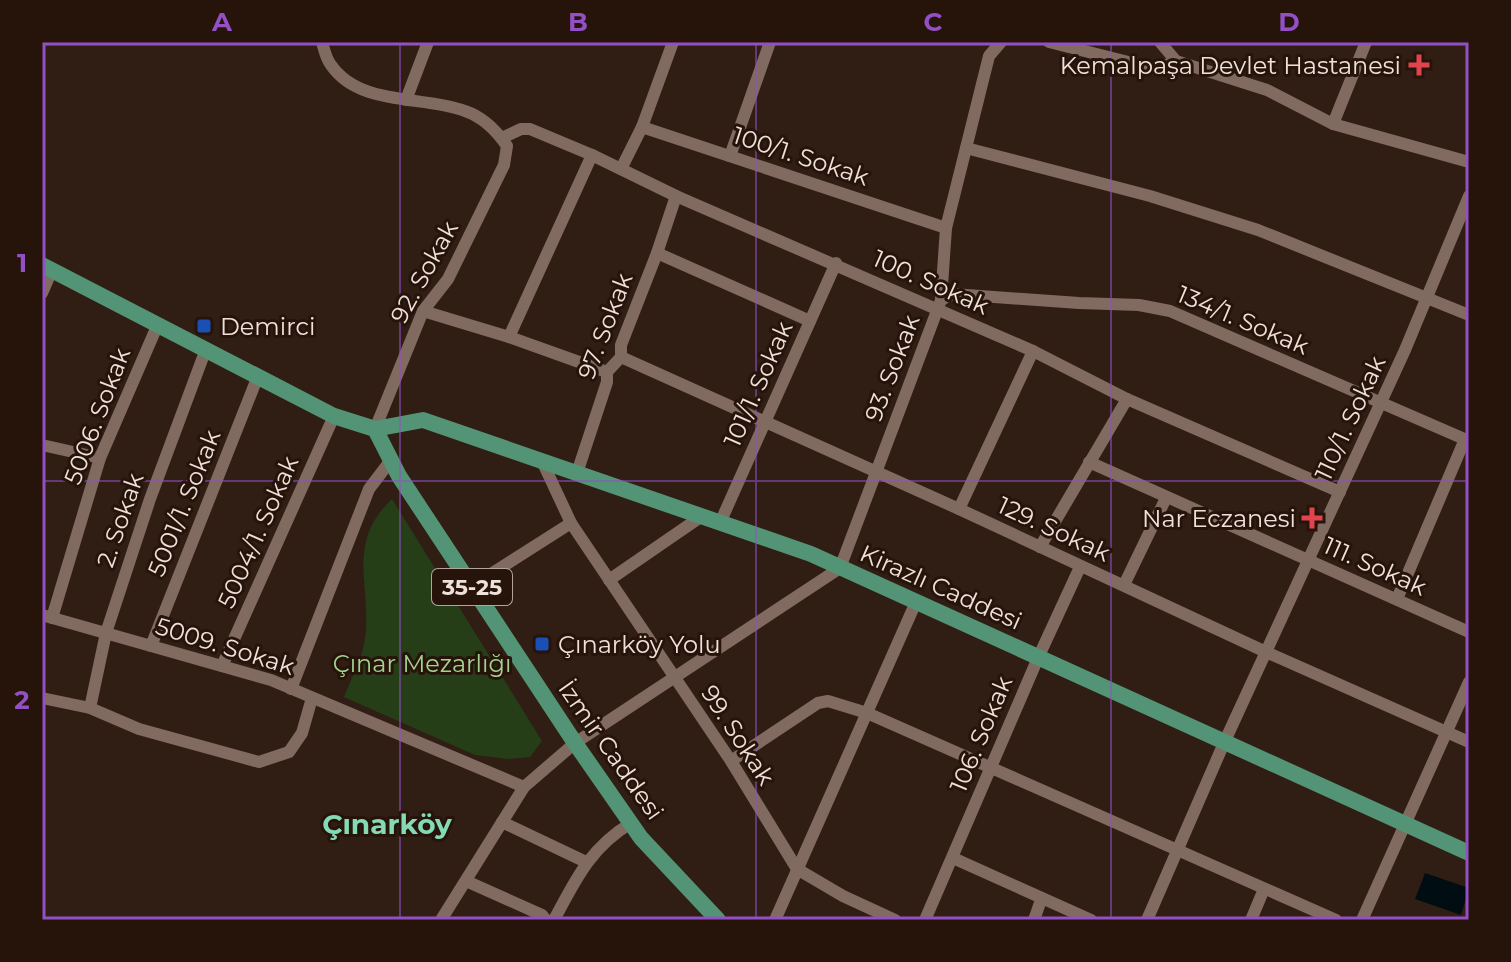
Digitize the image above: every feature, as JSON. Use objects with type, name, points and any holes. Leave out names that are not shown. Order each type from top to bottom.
[{"type":"main road","points":[[47,268],[334,416],[375,429]]},
{"type":"main road","name":"Kirazlı Caddesi","points":[[375,429],[423,420],[811,554],[1469,853]]},
{"type":"main road","name":"İzmir Caddesi","points":[[375,429],[391,460],[472,586],[641,838],[718,920]]},
{"type":"street","points":[[322,42],[331,65],[352,84],[381,95],[464,110],[495,128],[502,138]]},
{"type":"street","points":[[406,100],[428,42]]},
{"type":"street","points":[[621,169],[642,127],[673,42]]},
{"type":"street","points":[[730,156],[770,42]]},
{"type":"street","name":"93. Sokak","points":[[840,568],[939,305],[946,228],[989,56],[1001,42]]},
{"type":"street","points":[[1049,42],[1156,69],[1176,61]]},
{"type":"street","points":[[1160,42],[1176,61],[1267,90],[1333,124],[1469,162]]},
{"type":"street","points":[[1333,124],[1366,42]]},
{"type":"street","name":"100/1. Sokak","points":[[642,127],[946,228]]},
{"type":"street","name":"100. Sokak","points":[[502,138],[521,129],[530,129],[592,155],[676,196],[939,305],[1127,399],[1340,492]]},
{"type":"street","name":"92. Sokak","points":[[375,429],[423,311],[448,279],[504,165],[507,146],[502,138]]},
{"type":"street","points":[[966,148],[1150,196],[1258,230],[1469,315]]},
{"type":"street","points":[[509,337],[592,155]]},
{"type":"street","name":"97. Sokak","points":[[577,473],[607,382],[607,372],[621,357],[621,345],[676,196]]},
{"type":"street","name":"110/1. Sokak","points":[[1147,920],[1224,743],[1381,403],[1469,196]]},
{"type":"street","points":[[657,253],[810,321]]},
{"type":"street","name":"101/1. Sokak","points":[[720,523],[836,263]]},
{"type":"street","points":[[42,293],[47,268]]},
{"type":"street","name":"134/1. Sokak","points":[[939,305],[953,294],[1139,305],[1170,311],[1467,440]]},
{"type":"street","points":[[423,311],[607,372]]},
{"type":"street","name":"5006. Sokak","points":[[47,616],[100,458],[158,324]]},
{"type":"street","name":"2. Sokak","points":[[90,708],[106,633],[150,499],[206,349]]},
{"type":"street","points":[[959,509],[1033,351]]},
{"type":"street","name":"129. Sokak","points":[[621,357],[1469,742]]},
{"type":"street","name":"5001/1. Sokak","points":[[151,646],[258,376]]},
{"type":"street","points":[[1040,547],[1127,399]]},
{"type":"street","name":"5004/1. Sokak","points":[[222,666],[334,416]]},
{"type":"street","points":[[1397,599],[1467,440]]},
{"type":"street","points":[[42,445],[100,458]]},
{"type":"street","points":[[291,689],[369,489],[391,460]]},
{"type":"street","name":"99. Sokak","points":[[542,461],[571,523],[731,761],[797,869]]},
{"type":"street","name":"111. Sokak","points":[[1089,462],[1469,632]]},
{"type":"street","points":[[1124,585],[1166,498]]},
{"type":"street","points":[[609,580],[702,516]]},
{"type":"street","points":[[472,586],[571,523]]},
{"type":"street","name":"106. Sokak","points":[[925,920],[1080,567]]},
{"type":"street","points":[[441,920],[524,787],[575,743],[840,568]]},
{"type":"street","points":[[775,920],[916,602]]},
{"type":"street","name":"5009. Sokak","points":[[47,616],[291,689],[524,787]]},
{"type":"street","points":[[1362,920],[1469,682]]},
{"type":"street","points":[[42,698],[90,708],[139,729],[259,762],[289,752],[302,733],[312,698]]},
{"type":"street","points":[[731,761],[818,703],[828,701],[867,713],[1336,920]]},
{"type":"street","points":[[502,822],[586,862]]},
{"type":"street","points":[[554,920],[592,854],[631,823]]},
{"type":"street","points":[[953,858],[1091,920]]},
{"type":"street","points":[[797,869],[843,896],[895,920]]},
{"type":"street","points":[[466,881],[542,915],[546,920]]},
{"type":"street","points":[[1251,920],[1264,889]]},
{"type":"street","points":[[1034,920],[1041,900]]},
{"type":"green space","name":"Çınar Mezarlığı","points":[[392,499],[542,741],[530,757],[508,759],[475,755],[344,697],[364,645],[364,565],[369,532]]},
{"type":"shaded area","points":[[1425,873],[1469,888],[1461,915],[1415,899]]},
{"type":"place","name":"Kemalpaşa Devlet Hastanesi","points":[[1419,65]]},
{"type":"place","name":"Demirci","points":[[204,326]]},
{"type":"place","name":"Nar Eczanesi","points":[[1312,518]]},
{"type":"place","name":"Çınarköy Yolu","points":[[542,644]]},
{"type":"district","name":"Çınarköy","points":[[387,824]]}]
